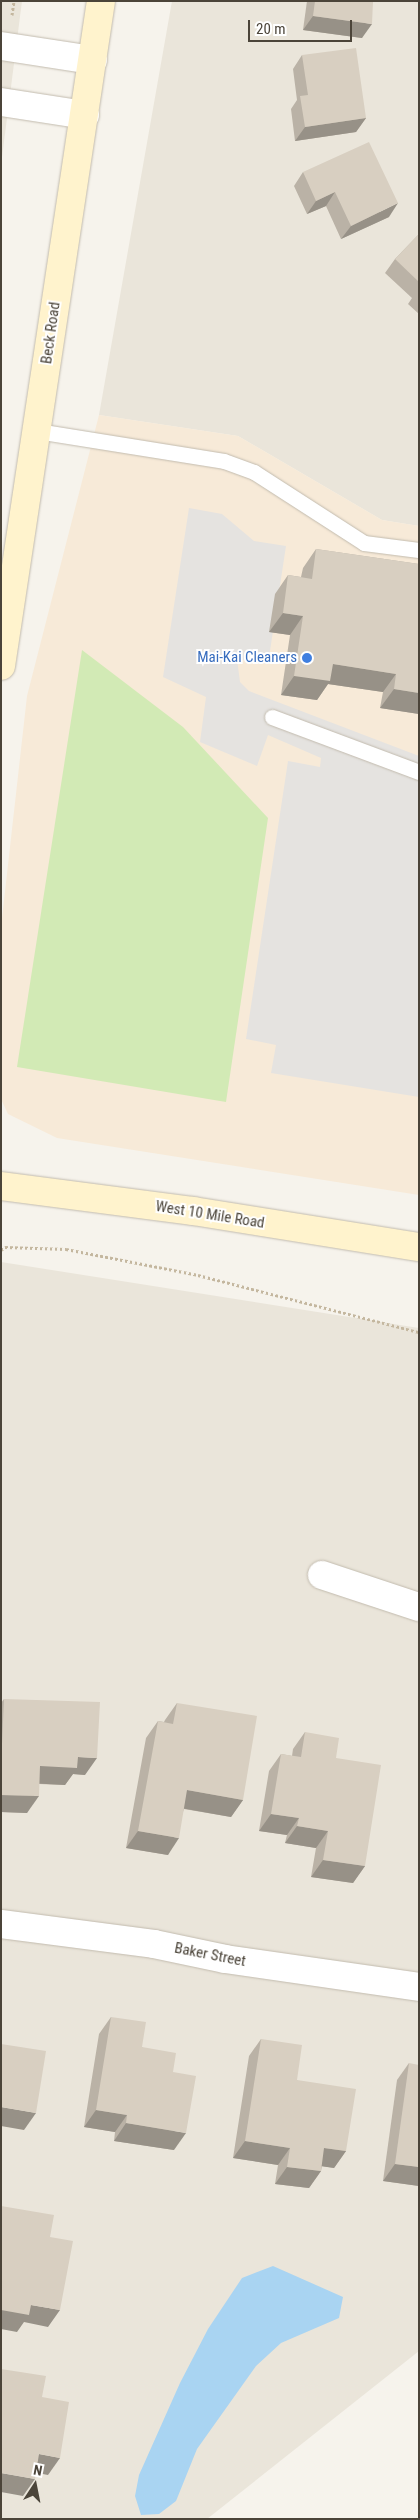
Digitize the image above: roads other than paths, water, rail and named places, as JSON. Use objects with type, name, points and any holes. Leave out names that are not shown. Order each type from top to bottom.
[{"type":"main road","name":"Beck Road","points":[[1,666],[101,1]]},
{"type":"main road","name":"West 10 Mile Road","points":[[1,1186],[193,1211],[419,1247]]},
{"type":"street","points":[[1,46],[93,60]]},
{"type":"street","points":[[1,102],[84,115]]},
{"type":"street","points":[[322,1575],[419,1607]]},
{"type":"street","name":"Baker Street","points":[[1,1924],[154,1944],[254,1964],[419,1987]]},
{"type":"lane","points":[[37,431],[224,461],[254,472],[364,543],[419,550]]},
{"type":"lane","points":[[272,718],[419,772]]},
{"type":"water","points":[[273,2266],[343,2297],[339,2318],[281,2343],[256,2366],[197,2449],[176,2501],[159,2514],[141,2515],[135,2496],[139,2475],[180,2383],[208,2329],[242,2278]]},
{"type":"place","name":"Mai-Kai Cleaners","points":[[307,658]]}]
